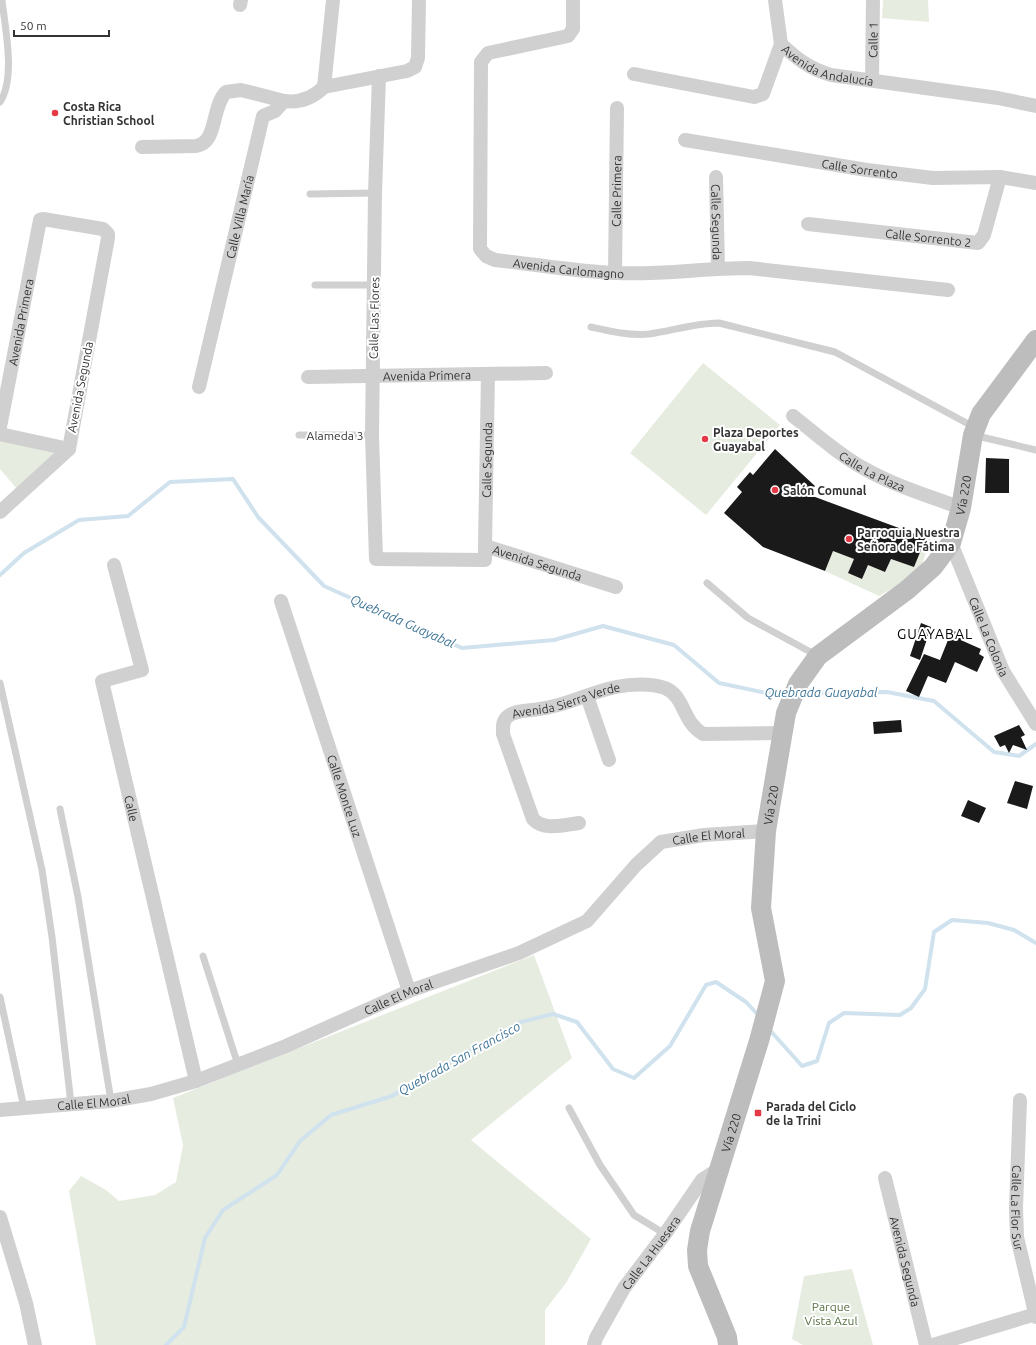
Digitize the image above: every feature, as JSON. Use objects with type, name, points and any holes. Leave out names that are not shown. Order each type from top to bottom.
[{"type":"main road","name":"Vía 220","points":[[728,1345],[727,1338],[698,1266],[696,1250],[700,1231],[759,1041],[775,982],[761,908],[766,831],[786,713],[798,684],[818,656],[907,590],[933,567],[951,543],[962,508],[974,431],[980,414],[1035,342]]},
{"type":"street","points":[[324,87],[333,0]]},
{"type":"street","points":[[142,147],[196,146],[204,143],[210,137],[219,100],[226,92],[241,90],[284,101],[296,102],[316,95],[324,87],[407,71],[415,67],[418,58],[419,0]]},
{"type":"street","name":"Avenida Carlomagno","points":[[573,0],[573,29],[568,36],[488,53],[481,62],[480,249],[486,256],[495,260],[615,273],[657,274],[718,268],[749,268],[948,290]]},
{"type":"street","points":[[774,0],[781,44]]},
{"type":"street","name":"Calle 1","points":[[872,80],[873,0]]},
{"type":"street","name":"Avenida Andalucía","points":[[634,74],[754,98],[763,94],[781,44],[800,62],[815,71],[831,75],[998,98],[1036,106]]},
{"type":"street","name":"Calle Las Flores","points":[[376,559],[372,435],[375,193],[379,76]]},
{"type":"street","name":"Calle Villa María","points":[[199,387],[263,116],[275,111],[284,101]]},
{"type":"street","name":"Calle Primera","points":[[615,273],[617,108]]},
{"type":"street","name":"Calle Sorrento","points":[[685,140],[867,170],[933,178],[1000,177],[1036,183]]},
{"type":"street","name":"Calle Segunda","points":[[716,177],[718,268]]},
{"type":"street","name":"Calle Sorrento 2","points":[[808,224],[978,243],[984,235],[1000,177]]},
{"type":"street","name":"Avenida Segunda","points":[[0,512],[69,449],[108,234],[103,229],[43,219]]},
{"type":"street","name":"Avenida Primera","points":[[0,427],[38,224],[43,219]]},
{"type":"street","name":"Avenida Primera","points":[[308,377],[546,373]]},
{"type":"street","name":"Calle Segunda","points":[[486,546],[488,374]]},
{"type":"street","name":"Calle La Plaza","points":[[794,416],[834,449],[865,469],[905,487],[962,508]]},
{"type":"street","points":[[0,434],[69,449]]},
{"type":"street","name":"Calle La Colonia","points":[[951,543],[1003,671],[1036,724]]},
{"type":"street","name":"Avenida Segunda","points":[[376,559],[485,560],[486,546],[616,587]]},
{"type":"street","name":"Calle","points":[[114,565],[142,670],[102,681],[196,1081]]},
{"type":"street","name":"Calle Monte Luz","points":[[281,602],[409,991]]},
{"type":"street","name":"Avenida Sierra Verde","points":[[579,823],[545,827],[533,819],[503,734],[502,725],[507,717],[514,713],[552,708],[616,687],[655,686],[672,692],[678,698],[687,719],[703,734],[783,733]]},
{"type":"street","points":[[587,696],[610,760]]},
{"type":"street","name":"Calle El Moral","points":[[0,1110],[111,1100],[151,1094],[196,1081],[286,1046],[409,991],[519,953],[587,921],[636,865],[661,842],[704,835],[766,831]]},
{"type":"street","name":"Calle La Flor Sur","points":[[1020,1100],[1016,1208],[1017,1237],[1036,1315]]},
{"type":"street","name":"Calle La Huesera","points":[[594,1345],[596,1338],[624,1288],[665,1234],[702,1180],[719,1169]]},
{"type":"street","name":"Avenida Segunda","points":[[885,1178],[926,1345]]},
{"type":"street","points":[[0,1217],[26,1303],[35,1345]]},
{"type":"street","points":[[933,1345],[1036,1315]]},
{"type":"lane","points":[[0,102],[5,94],[8,60],[2,0]]},
{"type":"lane","points":[[310,194],[375,193]]},
{"type":"lane","points":[[315,285],[374,285]]},
{"type":"lane","points":[[591,327],[620,332],[647,334],[718,323],[812,345],[834,352],[874,372],[974,431],[1036,450]]},
{"type":"lane","name":"Alameda 3","points":[[299,436],[372,435]]},
{"type":"lane","points":[[707,583],[748,618],[818,656]]},
{"type":"lane","points":[[0,683],[42,870],[52,937],[71,1104]]},
{"type":"lane","points":[[60,808],[78,897],[111,1100]]},
{"type":"lane","points":[[203,956],[238,1065]]},
{"type":"lane","points":[[0,998],[24,1108]]},
{"type":"lane","points":[[569,1108],[600,1165],[634,1214],[665,1234]]},
{"type":"green space","points":[[883,0],[928,0],[929,22],[882,18]]},
{"type":"green space","name":"Plaza Deportes Guayabal","points":[[703,363],[780,425],[706,515],[630,453]]},
{"type":"green space","points":[[0,440],[57,452],[17,489],[0,469]]},
{"type":"green space","points":[[926,538],[931,540],[919,572],[915,576],[879,596],[825,571],[833,551],[854,559],[848,573],[862,579],[868,565],[885,572],[891,559],[914,567]]},
{"type":"green space","points":[[534,955],[572,1058],[471,1140],[591,1239],[566,1283],[545,1310],[545,1345],[96,1345],[69,1191],[81,1176],[106,1190],[119,1201],[155,1195],[176,1182],[183,1145],[173,1098]]},
{"type":"green space","name":"Parque Vista Azul","points":[[852,1269],[873,1345],[803,1345],[792,1339],[804,1276]]},
{"type":"building","points":[[775,449],[815,486],[807,494],[926,538],[914,567],[891,559],[885,572],[868,565],[862,579],[848,573],[854,559],[833,551],[825,571],[763,547],[724,513],[742,492],[737,487],[750,472],[753,475]]},
{"type":"building","points":[[986,458],[1009,459],[1009,493],[985,493]]},
{"type":"building","points":[[921,623],[931,627],[920,660],[910,656]]},
{"type":"building","points":[[952,630],[965,636],[963,641],[981,649],[979,654],[984,657],[977,672],[955,662],[946,683],[928,676],[919,697],[906,691],[924,654],[940,660]]},
{"type":"building","points":[[901,720],[902,732],[874,734],[873,722]]},
{"type":"building","points":[[1019,725],[1025,735],[1021,737],[1027,750],[1013,745],[1009,753],[1005,745],[1000,747],[994,736]]},
{"type":"building","points":[[1015,781],[1033,786],[1027,809],[1007,803]]},
{"type":"building","points":[[968,800],[986,808],[979,823],[961,816]]},
{"type":"waterway","name":"Quebrada Guayabal","points":[[0,575],[24,553],[79,520],[128,516],[170,482],[233,479],[258,517],[324,586],[462,648],[554,640],[603,626],[674,645],[719,683],[766,693],[789,693]]},
{"type":"waterway","name":"Quebrada Guayabal","points":[[802,693],[887,692],[934,701],[994,752],[1019,756],[1036,744]]},
{"type":"waterway","name":"Quebrada San Francisco","points":[[768,1028],[802,1066],[817,1061],[829,1023],[844,1013],[900,1015],[911,1008],[925,989],[934,932],[952,920],[988,923],[1014,930],[1036,943]]},
{"type":"waterway","name":"Quebrada San Francisco","points":[[166,1345],[184,1327],[205,1238],[223,1210],[277,1175],[300,1141],[331,1115],[392,1096],[521,1022],[553,1014],[577,1022],[613,1069],[634,1078],[670,1046],[706,985],[716,982],[746,1002],[759,1016]]},
{"type":"place","name":"Costa Rica Christian School","points":[[55,113]]},
{"type":"place","name":"Plaza Deportes Guayabal","points":[[705,439]]},
{"type":"place","name":"Salón Comunal","points":[[775,490]]},
{"type":"place","name":"Parroquia Nuestra Señora de Fátima","points":[[849,539]]},
{"type":"place","name":"Parada del Ciclo de la Trini","points":[[758,1113]]},
{"type":"district","name":"GUAYABAL","points":[[935,634]]}]
